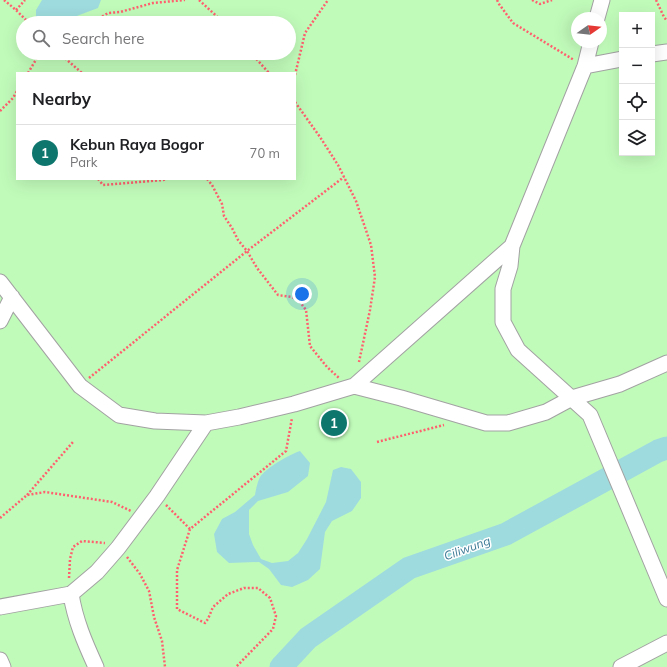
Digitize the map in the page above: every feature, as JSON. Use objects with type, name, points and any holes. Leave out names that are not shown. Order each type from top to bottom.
[{"type":"lane","points":[[599,12],[602,0]]},
{"type":"lane","points":[[590,48],[585,66],[512,246],[510,266],[503,289],[503,322],[518,350],[590,415],[667,599]]},
{"type":"lane","points":[[655,54],[667,52]]},
{"type":"lane","points":[[585,66],[619,60]]},
{"type":"lane","points":[[0,282],[80,386],[119,415],[155,421],[206,423],[294,404],[354,386],[512,246]]},
{"type":"lane","points":[[0,321],[12,296]]},
{"type":"lane","points":[[354,386],[486,423],[508,423],[546,412],[572,398],[620,384],[667,363]]},
{"type":"lane","points":[[0,607],[71,594],[97,572],[118,548],[157,496],[206,423]]},
{"type":"lane","points":[[71,594],[73,608],[80,632],[96,667]]},
{"type":"lane","points":[[621,667],[667,643]]},
{"type":"lane","points":[[0,660],[3,667]]},
{"type":"path","points":[[4,0],[22,16]]},
{"type":"path","points":[[16,10],[25,0]]},
{"type":"path","points":[[104,16],[153,2],[185,0]]},
{"type":"path","points":[[199,0],[216,16]]},
{"type":"path","points":[[296,72],[305,33],[328,0]]},
{"type":"path","points":[[497,0],[513,23],[585,66]]},
{"type":"path","points":[[532,0],[540,4],[552,0]]},
{"type":"path","points":[[656,0],[667,21]]},
{"type":"path","points":[[29,72],[36,60]]},
{"type":"path","points":[[67,60],[81,72]]},
{"type":"path","points":[[257,60],[268,72]]},
{"type":"path","points":[[0,112],[16,93]]},
{"type":"path","points":[[296,103],[338,165],[356,201],[371,245],[375,276],[359,364]]},
{"type":"path","points":[[80,386],[247,251],[344,177]]},
{"type":"path","points":[[99,180],[103,185],[163,180]]},
{"type":"path","points":[[208,180],[222,204],[224,216],[238,240],[278,296],[292,297],[300,302],[306,310],[310,346],[312,351],[338,377],[354,386]]},
{"type":"path","points":[[236,667],[273,629],[276,616],[270,598],[258,588],[244,588],[228,594],[213,607],[208,619],[204,623],[177,609],[177,570],[190,529],[286,452],[294,404]]},
{"type":"path","points":[[377,442],[448,424]]},
{"type":"path","points":[[0,518],[27,495],[73,442]]},
{"type":"path","points":[[27,495],[45,492],[92,498],[112,502],[142,516]]},
{"type":"path","points":[[157,496],[190,529]]},
{"type":"path","points":[[71,594],[69,581],[70,559],[73,547],[82,541],[101,542],[118,548],[126,555],[140,574],[149,592],[154,617],[162,641],[165,667]]},
{"type":"green space","points":[[0,0],[667,0],[667,667],[0,667]]},
{"type":"water","points":[[42,0],[101,0],[98,8],[77,16],[36,16],[36,10]]},
{"type":"water","points":[[300,451],[310,463],[308,476],[288,492],[258,501],[249,510],[249,534],[261,559],[272,563],[288,561],[298,553],[326,502],[333,470],[341,467],[351,469],[361,482],[361,498],[352,511],[332,521],[325,532],[320,569],[308,580],[292,587],[281,585],[269,569],[259,562],[229,563],[217,552],[214,534],[222,519],[235,512],[255,495],[258,482],[263,473],[278,462]]},
{"type":"waterway","name":"Ciliwung","points":[[281,667],[308,638],[409,568],[506,534],[658,451],[667,448]]},
{"type":"place","name":"Kebun Raya Bogor","points":[[334,423]]}]
